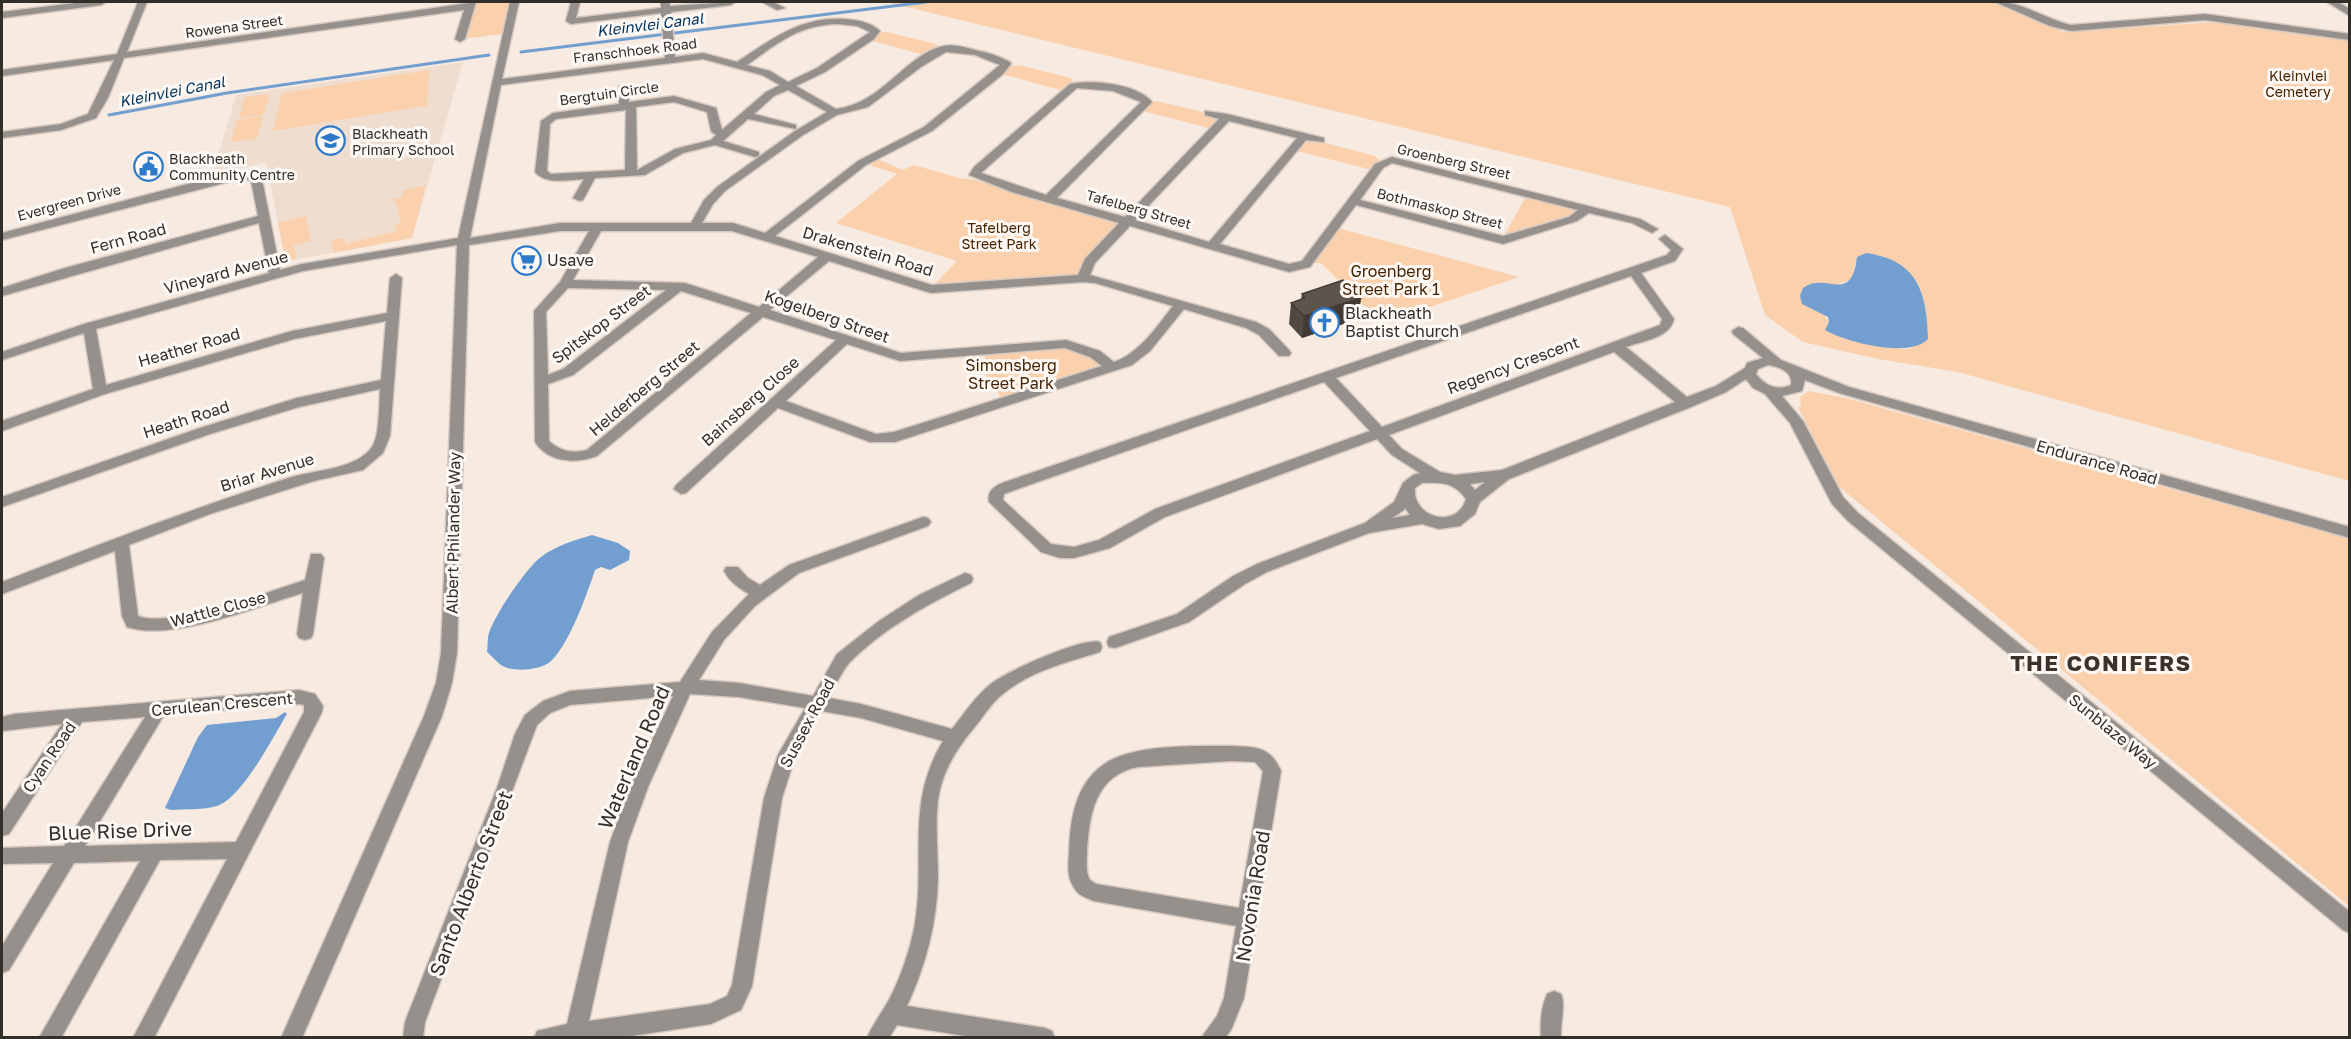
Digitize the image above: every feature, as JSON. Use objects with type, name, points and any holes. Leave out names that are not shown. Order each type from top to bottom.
[{"type":"street","points":[[2,15],[101,2]]},
{"type":"street","points":[[2,135],[69,124],[93,115],[102,99],[142,2]]},
{"type":"street","name":"Albert Philander Way","points":[[291,1038],[433,716],[444,683],[449,653],[453,567],[463,241],[514,2]]},
{"type":"street","points":[[575,2],[570,24],[666,5],[731,2]]},
{"type":"street","points":[[767,2],[780,8]]},
{"type":"street","points":[[2000,2],[2067,27],[2205,17],[2349,37]]},
{"type":"street","points":[[2332,2],[2349,13]]},
{"type":"street","points":[[460,39],[471,4]]},
{"type":"street","name":"Rowena Street","points":[[2,73],[471,4]]},
{"type":"street","points":[[666,5],[670,60]]},
{"type":"street","name":"Bergtuin Circle","points":[[719,139],[713,111],[678,99],[554,116],[546,121],[542,174],[551,177],[631,174],[646,171],[679,151],[719,139],[770,94],[829,65],[871,37],[875,31],[869,27],[845,22],[799,27],[740,65]]},
{"type":"street","points":[[695,226],[708,201],[721,189],[798,134],[834,112],[848,110],[872,99],[944,49],[955,48],[1006,64],[928,129],[862,162],[767,237]]},
{"type":"street","name":"Franschhoek Road","points":[[496,83],[707,57],[766,73],[834,112]]},
{"type":"street","name":"Tafelberg Street","points":[[1049,199],[1145,106],[1147,101],[1145,98],[1089,83],[1074,86],[978,169],[975,175],[982,180],[1282,266],[1295,268]]},
{"type":"street","points":[[623,88],[627,106],[631,174]]},
{"type":"street","points":[[1209,113],[1320,140]]},
{"type":"street","points":[[746,115],[792,128]]},
{"type":"street","points":[[1083,278],[1089,262],[1227,117]]},
{"type":"street","points":[[1212,246],[1303,137]]},
{"type":"street","points":[[719,139],[755,154]]},
{"type":"street","name":"Groenberg Street","points":[[1295,268],[1306,264],[1382,163],[1392,160],[1636,221],[1652,229]]},
{"type":"street","points":[[579,198],[592,174]]},
{"type":"street","name":"Evergreen Drive","points":[[2,236],[226,177],[250,175],[256,178],[264,218]]},
{"type":"street","name":"Bothmaskop Street","points":[[1352,201],[1503,240],[1572,219],[1586,209]]},
{"type":"street","points":[[264,218],[275,274]]},
{"type":"street","name":"Fern Road","points":[[2,291],[264,218]]},
{"type":"street","name":"Helderberg Street","points":[[597,227],[565,284],[540,309],[542,441],[555,452],[567,457],[585,456],[604,443],[827,256]]},
{"type":"street","name":"Drakenstein Road","points":[[463,241],[477,241],[554,228],[733,227],[931,288],[1083,278],[1101,280],[1258,328],[1284,353]]},
{"type":"street","points":[[1437,477],[1397,452],[1328,378],[1634,272],[1675,255],[1677,249],[1665,238]]},
{"type":"street","name":"Vineyard Avenue","points":[[2,356],[89,327],[275,274],[399,249],[463,241]]},
{"type":"street","name":"Regency Crescent","points":[[1328,378],[1007,487],[998,491],[994,497],[996,502],[1046,548],[1066,553],[1120,538],[1160,513],[1661,330],[1668,324],[1666,316],[1634,272]]},
{"type":"street","name":"Briar Avenue","points":[[2,588],[121,541],[272,488],[312,476],[345,470],[364,462],[378,450],[383,436],[391,316],[396,278]]},
{"type":"street","name":"Kogelberg Street","points":[[565,284],[678,287],[716,296],[890,355],[907,357],[1066,344],[1095,354],[1112,367]]},
{"type":"street","name":"Spitskop Street","points":[[541,382],[568,372],[678,287]]},
{"type":"street","points":[[776,402],[874,439],[888,439],[1127,362],[1138,354],[1181,305]]},
{"type":"street","name":"Heather Road","points":[[2,426],[100,391],[292,335],[391,316]]},
{"type":"street","points":[[89,327],[100,391]]},
{"type":"street","name":"Endurance Road","points":[[1750,369],[1742,334],[1778,363],[1844,390],[2349,532]]},
{"type":"street","name":"Bainsberg Close","points":[[681,489],[844,340]]},
{"type":"street","points":[[1617,346],[1686,404]]},
{"type":"street","points":[[1367,528],[1399,506],[1415,481],[1437,477],[1456,480],[1504,475],[1721,389],[1763,362],[1778,363]]},
{"type":"street","points":[[1750,369],[1753,381],[1765,389],[1796,421]]},
{"type":"street","points":[[1792,370],[1798,376],[1794,388],[1796,421]]},
{"type":"street","name":"Heath Road","points":[[2,502],[205,431],[297,404],[386,383]]},
{"type":"street","points":[[1721,389],[1765,389]]},
{"type":"street","name":"Endurance Road","points":[[1765,389],[1844,390]]},
{"type":"street","name":"Sunblaze Way","points":[[1796,421],[1832,490],[1853,518],[2349,924]]},
{"type":"street","points":[[1397,452],[1408,477],[1407,504],[1423,518],[1434,522],[1455,522],[1470,510],[1473,499],[1504,475]]},
{"type":"street","points":[[1456,480],[1473,499]]},
{"type":"street","points":[[1115,642],[1183,618],[1239,580],[1262,568],[1367,528],[1423,518]]},
{"type":"street","name":"Waterland Road","points":[[576,1032],[619,842],[639,787],[685,688],[718,636],[749,602],[794,570],[923,522]]},
{"type":"street","name":"Wattle Close","points":[[121,541],[130,616],[134,623],[144,626],[190,620],[312,584]]},
{"type":"street","points":[[305,634],[316,558]]},
{"type":"street","points":[[732,571],[741,582],[761,593]]},
{"type":"street","name":"Sussex Road","points":[[576,1032],[711,1014],[734,1003],[742,986],[773,798],[788,754],[815,704],[843,659],[885,625],[925,599],[965,579]]},
{"type":"street","points":[[877,1038],[894,1014],[910,980],[922,939],[928,890],[931,790],[945,752],[954,737],[989,695],[1027,671],[1059,657],[1094,647]]},
{"type":"street","points":[[685,688],[739,690],[861,711],[954,737]]},
{"type":"street","name":"Santo Alberto Street","points":[[412,1037],[415,1022],[515,766],[527,726],[541,710],[570,698],[685,688]]},
{"type":"street","name":"Cerulean Crescent","points":[[2,724],[299,698],[312,701],[313,712],[240,850]]},
{"type":"street","points":[[2,963],[159,709]]},
{"type":"street","name":"Cyan Road","points":[[2,828],[77,716]]},
{"type":"street","name":"Novonia Road","points":[[1218,1036],[1234,998],[1248,919],[1272,771],[1265,760],[1256,755],[1212,754],[1136,760],[1113,769],[1096,783],[1085,801],[1080,822],[1077,879],[1084,887],[1094,892],[1248,919]]},
{"type":"street","points":[[143,1038],[240,850]]},
{"type":"street","name":"Blue Rise Drive","points":[[2,856],[240,850]]},
{"type":"street","points":[[49,1038],[155,852]]},
{"type":"street","points":[[1551,1038],[1550,1021],[1554,1002]]},
{"type":"street","points":[[894,1014],[1045,1038]]},
{"type":"street","points":[[544,1038],[576,1032]]},
{"type":"shaded area","name":"Blackheath Primary School","points":[[463,62],[412,238],[293,260],[285,258],[266,162],[212,176],[236,95]]},
{"type":"green space","points":[[475,2],[509,2],[502,34],[463,39]]},
{"type":"green space","name":"Kleinvlei Cemetery","points":[[886,2],[1997,2],[2057,27],[2062,32],[2217,22],[2349,41],[2349,481],[1958,372],[1878,359],[1803,342],[1765,315],[1730,207]],"holes":[[[1866,253],[1878,255],[1899,264],[1907,271],[1914,279],[1923,299],[1928,330],[1910,349],[1866,344],[1834,335],[1825,330],[1829,322],[1823,313],[1820,284],[1835,285],[1851,280],[1857,257]]]},
{"type":"green space","points":[[887,32],[936,44],[938,47],[928,56],[869,40],[879,33]]},
{"type":"green space","points":[[1019,65],[1071,78],[1073,82],[1064,91],[1001,74],[1011,66]]},
{"type":"green space","points":[[429,70],[427,106],[273,131],[282,93]]},
{"type":"green space","points":[[269,94],[264,115],[239,118],[245,97]]},
{"type":"green space","points":[[1157,101],[1220,118],[1212,129],[1143,111],[1152,102]]},
{"type":"green space","points":[[263,116],[257,139],[231,142],[237,120]]},
{"type":"green space","points":[[1314,140],[1375,156],[1380,160],[1372,170],[1297,151],[1305,141]]},
{"type":"green space","name":"Tafelberg Street Park","points":[[873,157],[903,170],[914,165],[959,178],[976,180],[1114,221],[1117,226],[1086,259],[1078,273],[1073,275],[933,286],[957,261],[836,223],[897,174],[863,163]]},
{"type":"green space","points":[[426,185],[412,238],[334,253],[331,240],[344,238],[346,244],[396,231],[395,224],[401,222],[395,201],[392,200],[403,197],[402,191]]},
{"type":"green space","points":[[1526,196],[1571,207],[1575,214],[1503,238]]},
{"type":"green space","points":[[306,216],[311,241],[294,245],[296,260],[285,258],[278,223]]},
{"type":"green space","name":"Groenberg Street Park 1","points":[[1338,228],[1519,277],[1382,323],[1321,263],[1311,263]]},
{"type":"green space","name":"Simonsberg Street Park","points":[[1068,347],[1090,355],[1100,363],[1099,367],[1002,399],[985,374],[985,354]]},
{"type":"green space","points":[[1809,391],[1850,399],[2349,539],[2349,906],[1837,485],[1798,407],[1801,406],[1800,397]]},
{"type":"water","points":[[1866,253],[1897,263],[1916,281],[1925,307],[1928,339],[1919,345],[1893,348],[1834,335],[1825,330],[1829,322],[1828,317],[1802,304],[1800,296],[1803,288],[1820,283],[1843,284],[1854,272],[1857,257]]},
{"type":"water","points":[[592,535],[618,543],[630,551],[629,560],[610,570],[601,567],[595,570],[570,632],[550,662],[540,667],[521,670],[510,669],[500,664],[487,652],[488,638],[497,615],[512,592],[541,557],[572,541]]},
{"type":"water","points":[[285,712],[287,714],[256,766],[227,801],[206,808],[171,810],[165,808],[198,737],[207,725],[276,718]]},
{"type":"building","points":[[1343,280],[1361,298],[1304,316],[1291,303],[1305,298],[1302,294]]},
{"type":"waterway","name":"Kleinvlei Canal","points":[[521,52],[926,2]]},
{"type":"waterway","name":"Kleinvlei Canal","points":[[109,115],[227,93],[489,55]]},
{"type":"place","name":"Blackheath Primary School","points":[[331,141]]},
{"type":"place","name":"Blackheath Community Centre","points":[[148,166]]},
{"type":"place","name":"Usave","points":[[526,260]]},
{"type":"place","name":"Blackheath Baptist Church","points":[[1324,322]]},
{"type":"district","name":"THE CONIFERS","points":[[2101,662]]}]
